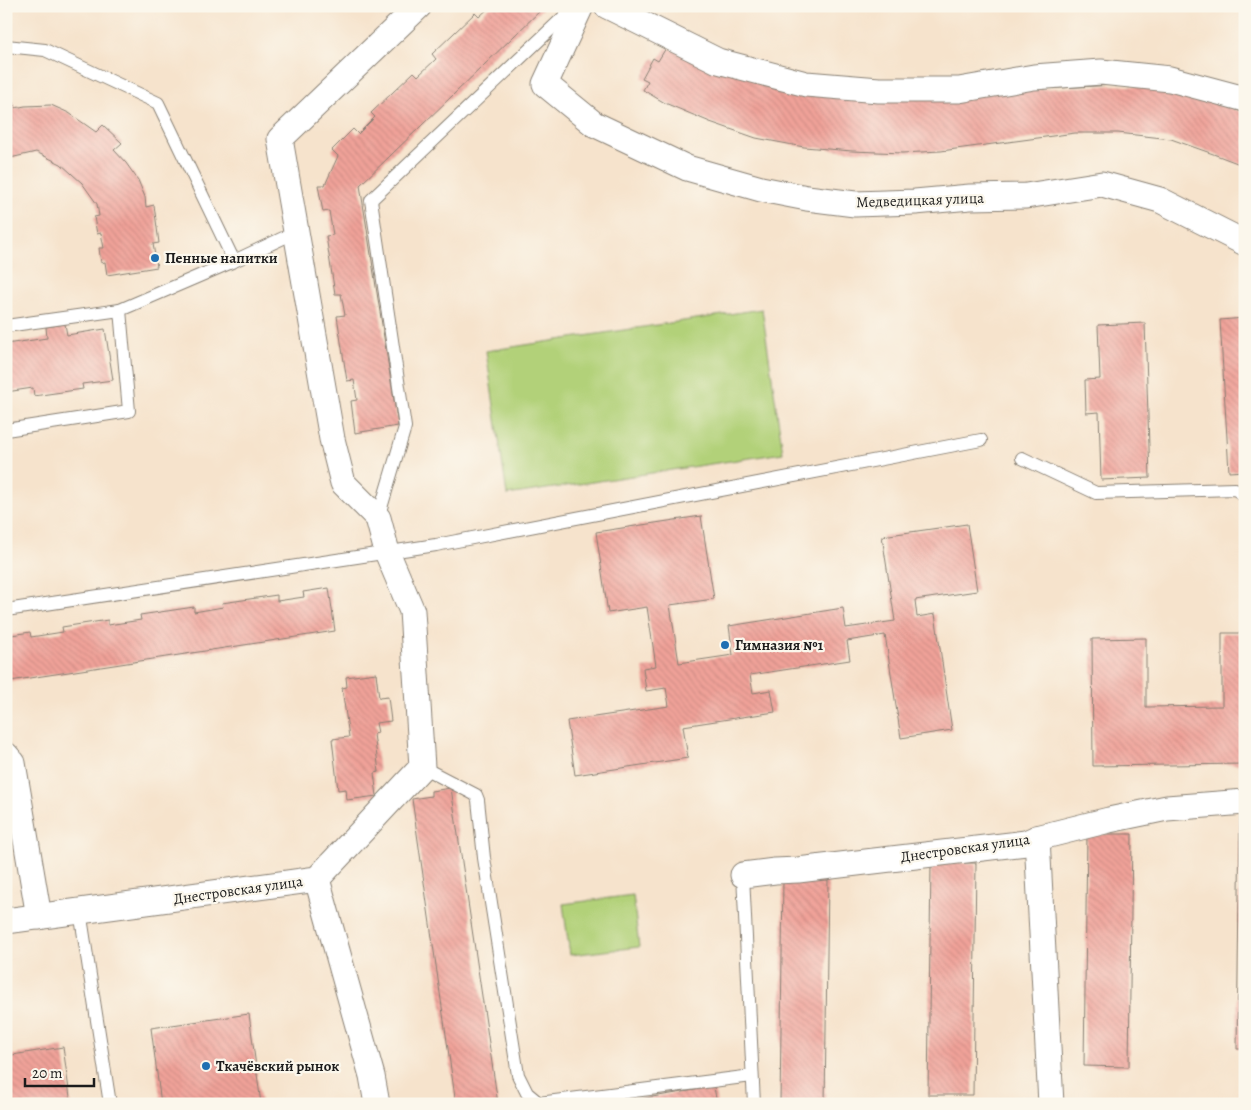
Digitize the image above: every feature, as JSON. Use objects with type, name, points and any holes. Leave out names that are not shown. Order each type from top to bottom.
[{"type":"street","points":[[419,6],[280,139],[332,439],[343,482],[378,518],[386,552],[412,611],[422,767]]},
{"type":"street","name":"Медведицкая улица","points":[[581,6],[545,84],[594,124],[687,168],[760,189],[855,204],[915,202],[970,197],[1026,196],[1102,184],[1160,200],[1245,243]]},
{"type":"street","points":[[607,6],[718,61],[806,84],[879,90],[960,90],[1034,77],[1101,72],[1170,79],[1245,99]]},
{"type":"street","points":[[6,755],[13,763],[39,917]]},
{"type":"street","name":"Днестровская улица","points":[[6,921],[317,879],[422,767]]},
{"type":"street","name":"Днестровская улица","points":[[743,874],[775,870],[798,870],[1016,844],[1109,820],[1166,808],[1245,802]]},
{"type":"street","points":[[1038,838],[1051,1104]]},
{"type":"street","points":[[317,879],[372,1076],[377,1104]]},
{"type":"lane","points":[[378,518],[405,427],[371,200],[575,6]]},
{"type":"lane","points":[[6,46],[45,50],[158,103],[234,261]]},
{"type":"lane","points":[[6,326],[120,310],[296,232]]},
{"type":"lane","points":[[6,430],[129,410],[120,310]]},
{"type":"lane","points":[[6,610],[436,545],[981,440]]},
{"type":"lane","points":[[1022,458],[1096,493],[1235,489],[1245,496]]},
{"type":"lane","points":[[422,767],[476,795],[478,800],[484,858],[518,1075],[527,1094],[539,1103],[752,1076]]},
{"type":"lane","points":[[743,874],[754,1104]]},
{"type":"lane","points":[[80,911],[110,1104]]},
{"type":"green space","points":[[762,309],[783,453],[507,495],[486,351]]},
{"type":"green space","points":[[633,895],[639,947],[570,955],[563,904]]},
{"type":"building","points":[[491,6],[544,7],[360,185],[398,426],[355,433],[351,401],[357,400],[354,380],[347,381],[337,316],[345,315],[341,294],[335,294],[326,236],[333,235],[329,211],[323,212],[318,185],[325,185],[338,156],[332,150],[353,129],[358,134],[375,117],[371,113],[414,72],[418,76],[436,59],[432,54],[475,13],[479,17]]},
{"type":"building","points":[[666,48],[857,99],[1115,85],[1156,88],[1202,98],[1245,113],[1245,166],[1171,139],[1118,133],[1075,133],[941,151],[902,153],[804,147],[756,138],[710,122],[665,103],[643,90],[648,81],[642,78],[653,58],[658,61]]},
{"type":"building","points":[[14,103],[15,108],[51,105],[69,113],[96,132],[103,125],[122,143],[114,150],[138,180],[145,197],[146,207],[154,205],[159,243],[153,244],[157,267],[107,275],[105,262],[101,263],[99,248],[104,248],[101,233],[97,234],[94,217],[99,216],[97,204],[82,183],[61,164],[36,152],[6,159],[6,105]]},
{"type":"building","points":[[1245,318],[1245,471],[1229,472],[1220,320]]},
{"type":"building","points":[[1145,323],[1150,478],[1101,480],[1099,412],[1086,413],[1085,380],[1100,379],[1098,325]]},
{"type":"building","points":[[65,324],[67,335],[105,329],[113,380],[82,384],[83,389],[34,396],[33,388],[6,392],[6,344],[47,338],[46,327]]},
{"type":"building","points":[[701,516],[714,599],[670,605],[679,663],[733,655],[729,626],[843,608],[846,628],[895,621],[882,536],[967,524],[977,591],[915,600],[917,617],[935,614],[952,730],[901,738],[885,635],[847,641],[850,660],[750,675],[753,693],[771,690],[775,712],[683,726],[688,758],[575,775],[567,721],[669,706],[666,688],[646,691],[643,668],[656,666],[647,607],[608,613],[596,532]]},
{"type":"building","points":[[329,588],[335,631],[10,681],[6,658],[6,636],[30,632],[31,637],[63,632],[62,627],[108,620],[108,625],[141,620],[140,615],[194,607],[194,612],[223,607],[222,603],[277,595],[277,601],[304,597],[303,592]]},
{"type":"building","points":[[1222,633],[1245,633],[1245,764],[1093,766],[1092,639],[1146,638],[1146,707],[1222,706]]},
{"type":"building","points":[[376,673],[379,698],[388,697],[391,721],[376,723],[378,733],[374,734],[379,772],[374,773],[377,796],[347,800],[346,789],[338,790],[332,739],[349,737],[342,688],[347,687],[346,677]]},
{"type":"building","points":[[451,788],[498,1104],[456,1104],[412,799],[431,796],[431,791]]},
{"type":"building","points":[[1240,816],[1245,816],[1245,1049],[1237,1049]]},
{"type":"building","points":[[1087,834],[1132,834],[1129,1067],[1084,1066]]},
{"type":"building","points":[[931,863],[976,863],[973,1095],[928,1095]]},
{"type":"building","points":[[783,880],[828,880],[825,1104],[780,1104]]},
{"type":"building","name":"Ткачёвский рынок","points":[[249,1014],[261,1104],[161,1104],[151,1028]]},
{"type":"building","points":[[63,1047],[71,1104],[6,1104],[6,1056]]},
{"type":"building","points":[[714,1087],[717,1104],[615,1104],[615,1103]]},
{"type":"place","name":"Пенные напитки","points":[[155,258]]},
{"type":"place","name":"Гимназия №1","points":[[725,645]]},
{"type":"place","name":"Ткачёвский рынок","points":[[206,1066]]}]
